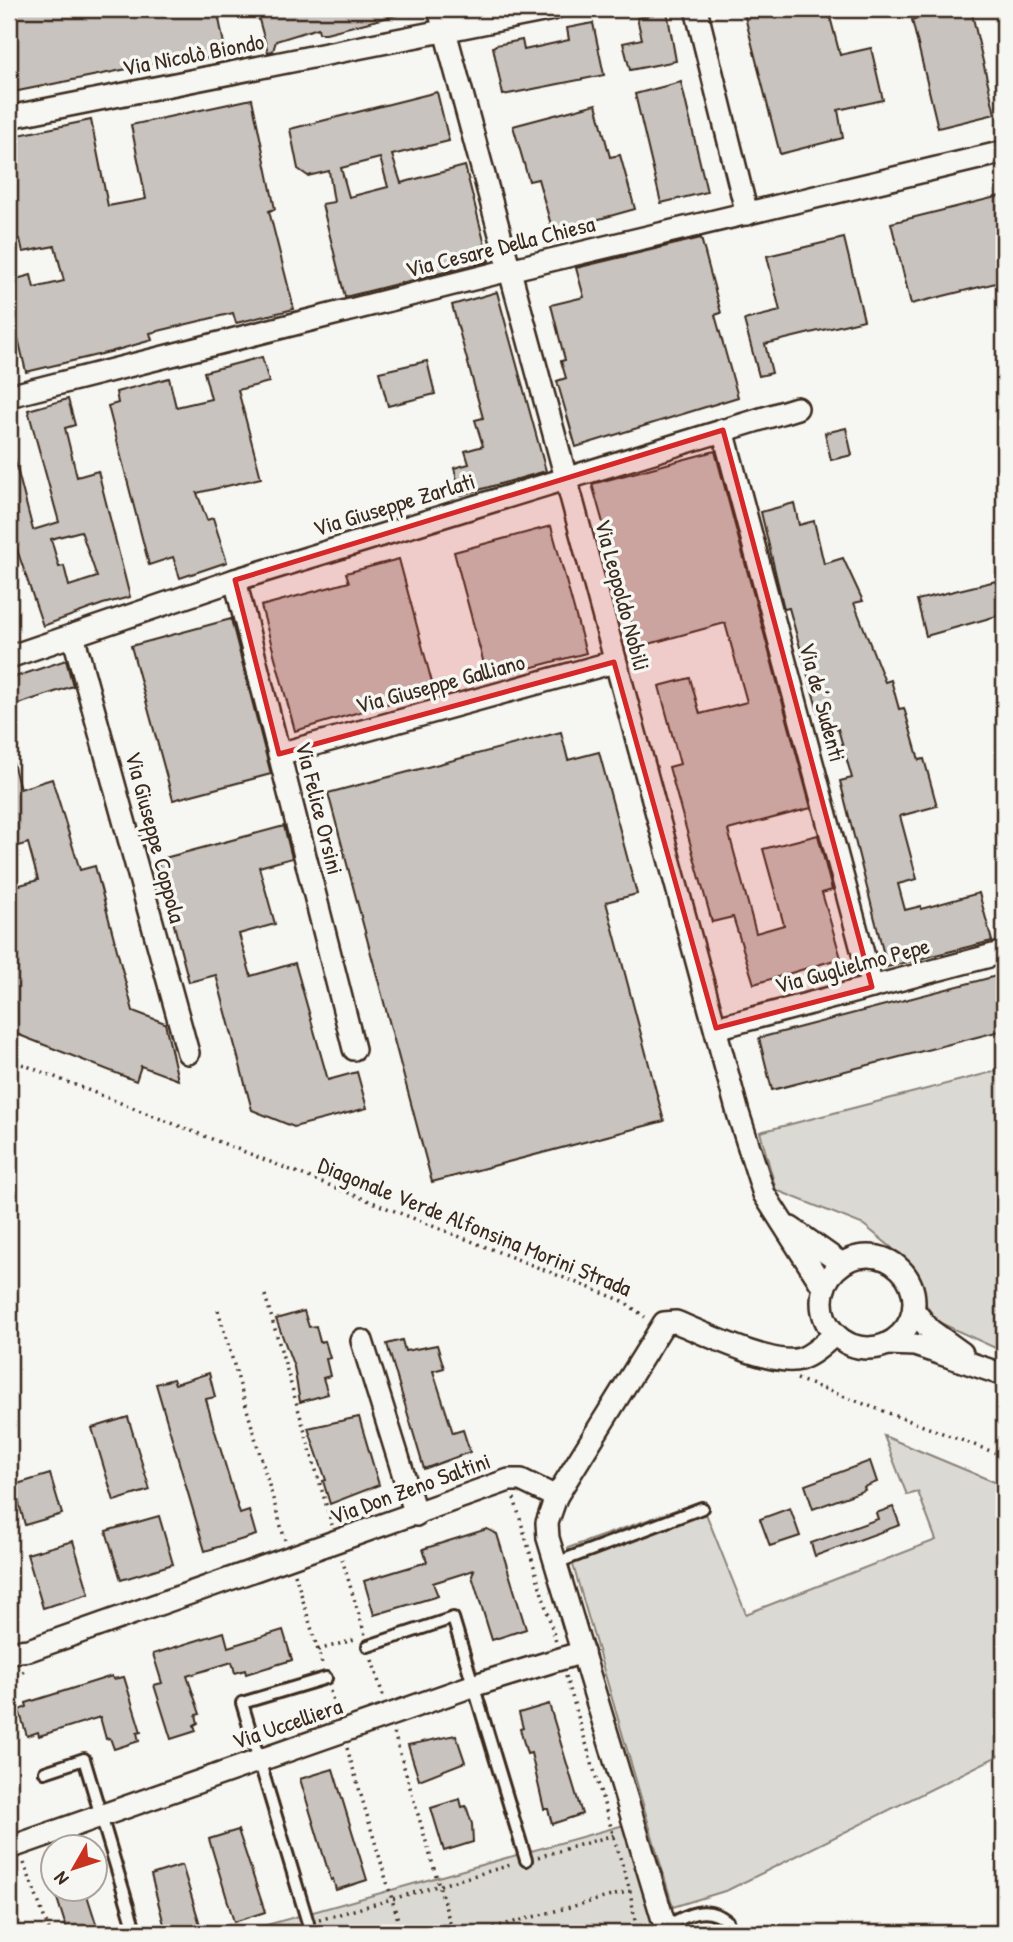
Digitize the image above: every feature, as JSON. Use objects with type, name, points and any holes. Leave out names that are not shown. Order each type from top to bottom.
[{"type":"street","name":"Via Leopoldo Nobili","points":[[439,9],[738,1113],[764,1194],[824,1288]]},
{"type":"street","name":"Via Nicolò Biondo","points":[[9,117],[553,9]]},
{"type":"street","points":[[696,9],[747,214]]},
{"type":"street","name":"Via Cesare Della Chiesa","points":[[9,396],[509,270],[1004,152]]},
{"type":"street","name":"Via Giuseppe Zarlati","points":[[9,657],[235,580],[797,408]]},
{"type":"street","name":"Via de’ Sudenti","points":[[723,430],[872,987]]},
{"type":"street","name":"Via Felice Orsini","points":[[235,580],[354,1049]]},
{"type":"street","name":"Via Giuseppe Coppola","points":[[73,635],[188,1053]]},
{"type":"street","name":"Via Giuseppe Galliano","points":[[279,754],[614,662]]},
{"type":"street","name":"Via Guglielmo Pepe","points":[[716,1028],[1001,953]]},
{"type":"street","name":"Via Leopoldo Nobili","points":[[764,1194],[796,1235],[842,1265]]},
{"type":"street","points":[[975,1362],[930,1330],[914,1311],[911,1284],[893,1263],[867,1256],[842,1265],[824,1288],[822,1308],[835,1334],[859,1348],[887,1344],[915,1345],[975,1362],[1004,1375]]},
{"type":"street","points":[[887,1344],[902,1334],[914,1311]]},
{"type":"street","points":[[666,1930],[556,1563],[547,1523],[556,1497],[664,1323],[676,1322],[754,1353],[791,1359],[814,1352],[835,1334]]},
{"type":"street","points":[[362,1341],[416,1514]]},
{"type":"street","name":"Via Don Zeno Saltini","points":[[9,1652],[29,1650],[509,1480],[521,1480],[556,1497]]},
{"type":"street","name":"Via Uccelliera","points":[[13,1846],[475,1685],[583,1652]]},
{"type":"lane","points":[[556,1563],[702,1508]]},
{"type":"lane","points":[[367,1641],[453,1618],[526,1860]]},
{"type":"lane","points":[[308,1923],[242,1703],[326,1678]]},
{"type":"lane","points":[[45,1772],[84,1759],[136,1933]]},
{"type":"lane","points":[[666,1930],[696,1912],[710,1912],[727,1921],[732,1933]]},
{"type":"path","name":"Diagonale Verde Alfonsina Morini Strada","points":[[9,1059],[623,1301],[659,1328]]},
{"type":"path","points":[[265,1295],[453,1933]]},
{"type":"path","points":[[218,1310],[402,1933]]},
{"type":"path","points":[[787,1376],[826,1387],[1004,1456]]},
{"type":"path","points":[[318,1650],[367,1641]]},
{"type":"path","points":[[273,1933],[614,1835]]},
{"type":"path","points":[[13,1846],[50,1933]]},
{"type":"path","points":[[473,1933],[652,1884]]},
{"type":"path","points":[[636,1926],[636,1933]]},
{"type":"highlighted area","points":[[723,430],[872,987],[716,1028],[614,662],[279,754],[235,580]]},
{"type":"shaded area","points":[[1004,1069],[1004,1352],[936,1321],[892,1248],[864,1225],[776,1190],[760,1132]]},
{"type":"shaded area","points":[[884,1436],[1004,1486],[1004,1753],[728,1890],[673,1907],[568,1548],[701,1501],[746,1614],[936,1540],[918,1492],[907,1495]]},
{"type":"shaded area","points":[[624,1825],[655,1933],[238,1933]]},
{"type":"building","points":[[9,9],[217,9],[226,54],[183,63],[182,58],[13,92],[9,70]]},
{"type":"building","points":[[256,9],[400,9],[401,14],[326,33],[319,33],[318,28],[276,41],[273,51],[268,52]]},
{"type":"building","points":[[743,9],[828,9],[840,55],[871,48],[883,100],[838,110],[843,138],[780,154]]},
{"type":"building","points":[[958,9],[971,9],[995,114],[938,128],[912,20]]},
{"type":"building","points":[[667,11],[676,61],[630,70],[623,43],[642,39],[637,18]]},
{"type":"building","points":[[593,23],[604,75],[503,95],[493,47],[522,40],[524,50],[569,40],[567,28]]},
{"type":"building","points":[[681,82],[707,192],[661,203],[635,94]]},
{"type":"building","points":[[437,92],[449,141],[392,155],[401,183],[465,166],[489,261],[345,297],[322,204],[334,202],[329,171],[308,176],[298,169],[290,129]],"holes":[[[380,158],[388,187],[349,197],[341,168]]]},
{"type":"building","points":[[252,99],[275,209],[269,211],[294,309],[236,323],[233,313],[150,333],[152,340],[110,352],[26,372],[9,299],[9,281],[31,275],[34,288],[64,281],[55,246],[23,252],[20,239],[9,241],[9,137],[91,120],[108,206],[146,199],[131,125]]},
{"type":"building","points":[[596,104],[610,157],[620,155],[635,209],[553,232],[538,179],[529,181],[513,126]]},
{"type":"building","points":[[1004,195],[1004,281],[911,304],[891,223]]},
{"type":"building","points":[[701,238],[721,313],[715,315],[738,397],[576,447],[557,381],[566,378],[561,361],[565,360],[551,305],[584,297],[576,268]]},
{"type":"building","points":[[844,238],[864,320],[765,344],[772,373],[759,376],[744,320],[780,311],[767,256]]},
{"type":"building","points":[[497,292],[546,471],[461,495],[454,468],[469,464],[465,451],[483,446],[475,420],[483,418],[452,305]]},
{"type":"building","points":[[262,357],[269,382],[238,390],[261,478],[197,493],[207,520],[213,518],[227,562],[180,578],[173,557],[149,565],[108,406],[118,403],[116,392],[169,378],[176,407],[211,399],[204,372]]},
{"type":"building","points":[[427,361],[435,394],[388,406],[379,372]]},
{"type":"building","points":[[68,399],[75,425],[65,428],[77,477],[98,471],[130,597],[43,626],[12,535],[9,536],[9,458],[14,457],[33,530],[59,522],[28,410]],"holes":[[[81,531],[97,577],[69,586],[64,566],[59,567],[51,539]]]},
{"type":"building","points":[[846,428],[852,455],[831,460],[825,433]]},
{"type":"building","points":[[715,451],[811,808],[728,830],[756,933],[784,925],[763,849],[818,835],[832,890],[822,893],[841,958],[754,984],[733,917],[712,922],[669,767],[680,764],[659,686],[690,678],[700,714],[747,702],[725,623],[638,647],[592,484]]},
{"type":"building","points":[[794,503],[799,525],[814,521],[824,564],[843,558],[863,601],[854,603],[885,682],[891,680],[899,709],[904,708],[919,760],[924,759],[937,806],[900,816],[917,879],[898,884],[905,910],[921,906],[921,909],[979,893],[992,941],[887,967],[840,781],[852,778],[838,729],[824,733],[789,608],[784,609],[761,512]]},
{"type":"building","points":[[551,526],[586,653],[488,679],[454,552]]},
{"type":"building","points":[[399,559],[434,690],[295,731],[261,606],[349,582],[346,573]]},
{"type":"building","points":[[996,581],[1004,614],[926,636],[917,600]]},
{"type":"building","points":[[231,619],[271,774],[173,800],[131,646]]},
{"type":"building","points":[[66,660],[73,686],[9,707],[9,679]]},
{"type":"building","points":[[561,732],[568,760],[599,752],[637,894],[606,902],[664,1121],[432,1182],[328,793]]},
{"type":"building","points":[[9,763],[13,763],[20,789],[52,779],[80,870],[95,866],[133,1011],[165,1023],[178,1080],[141,1066],[136,1081],[9,1031],[9,888],[38,880],[28,843],[9,849]]},
{"type":"building","points":[[284,826],[292,858],[259,867],[275,924],[239,934],[251,976],[295,963],[328,1080],[357,1072],[367,1108],[294,1127],[252,1110],[216,975],[189,982],[157,860]]},
{"type":"building","points":[[1004,974],[1004,1030],[772,1090],[759,1038]]},
{"type":"building","points":[[304,1311],[309,1327],[316,1326],[320,1342],[325,1341],[330,1358],[326,1359],[330,1376],[323,1378],[328,1394],[300,1402],[294,1367],[276,1319]]},
{"type":"building","points":[[402,1340],[405,1351],[437,1345],[444,1368],[433,1371],[453,1433],[463,1430],[470,1452],[424,1469],[387,1344]]},
{"type":"building","points":[[209,1373],[215,1397],[206,1399],[212,1421],[240,1514],[249,1511],[256,1535],[205,1551],[156,1384],[173,1379],[175,1384]]},
{"type":"building","points":[[128,1417],[150,1490],[114,1501],[92,1428]]},
{"type":"building","points":[[359,1417],[379,1485],[330,1504],[323,1481],[326,1480],[308,1428]]},
{"type":"building","points":[[870,1461],[877,1482],[864,1487],[865,1490],[813,1509],[805,1485]]},
{"type":"building","points":[[50,1474],[62,1514],[25,1525],[14,1485]]},
{"type":"building","points":[[893,1507],[900,1525],[815,1556],[811,1543],[878,1519],[876,1513]]},
{"type":"building","points":[[790,1508],[800,1536],[770,1546],[760,1519]]},
{"type":"building","points":[[159,1516],[173,1564],[121,1580],[106,1531]]},
{"type":"building","points":[[487,1529],[497,1534],[526,1629],[492,1640],[472,1576],[474,1570],[433,1583],[438,1596],[374,1615],[364,1581],[427,1562],[423,1549]]},
{"type":"building","points":[[73,1541],[89,1594],[43,1608],[27,1554]]},
{"type":"building","points":[[283,1630],[292,1660],[246,1674],[245,1670],[235,1673],[232,1662],[187,1676],[200,1714],[196,1715],[196,1731],[171,1739],[154,1685],[162,1683],[153,1654],[224,1632],[228,1647]]},
{"type":"building","points":[[112,1676],[113,1679],[124,1677],[141,1732],[137,1733],[139,1741],[114,1749],[110,1738],[106,1739],[100,1717],[39,1736],[38,1732],[27,1736],[19,1710],[27,1707],[26,1703]]},
{"type":"building","points":[[549,1704],[582,1814],[552,1824],[548,1809],[544,1809],[531,1753],[527,1754],[519,1713]]},
{"type":"building","points":[[456,1735],[465,1762],[419,1780],[408,1745]]},
{"type":"building","points":[[333,1769],[367,1880],[336,1890],[300,1779]]},
{"type":"building","points":[[460,1799],[462,1807],[466,1806],[472,1824],[473,1842],[444,1851],[431,1808]]},
{"type":"building","points":[[238,1830],[265,1912],[234,1922],[209,1839]]},
{"type":"building","points":[[182,1865],[201,1928],[170,1933],[167,1927],[165,1928],[151,1875]]},
{"type":"building","points":[[59,1904],[90,1904],[99,1933],[68,1933]]}]
